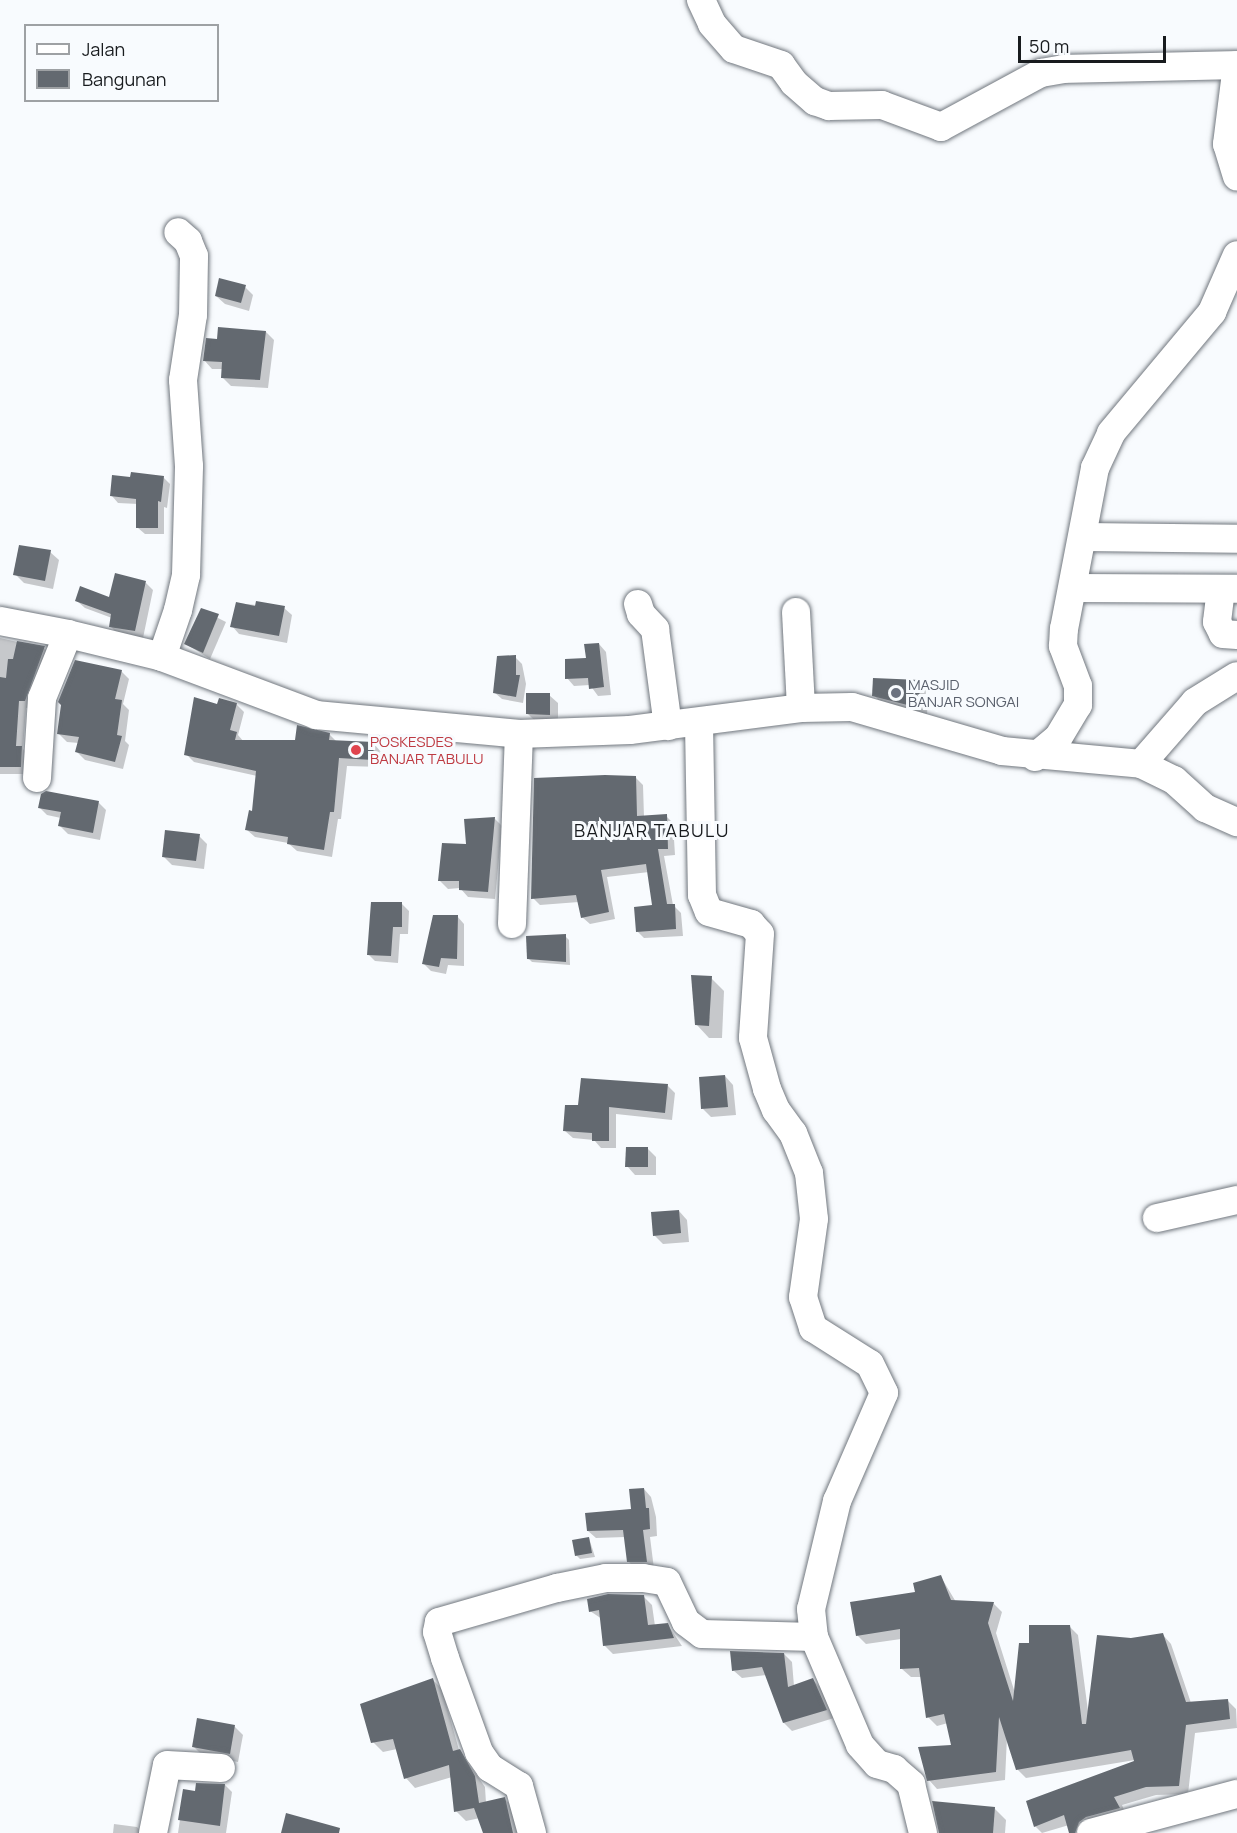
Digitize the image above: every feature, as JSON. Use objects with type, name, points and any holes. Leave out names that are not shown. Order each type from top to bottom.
[{"type":"street","points":[[701,0],[712,24],[734,49],[782,65],[794,83],[815,100],[830,106],[882,105],[942,127],[1041,74],[1063,69],[1237,65],[1227,136],[1237,176]]},
{"type":"street","points":[[162,657],[186,575],[189,466],[183,380],[193,315],[194,256],[188,240],[178,232]]},
{"type":"street","points":[[1035,757],[1058,738],[1078,705],[1078,686],[1063,646],[1095,468],[1110,433],[1212,312],[1237,255]]},
{"type":"street","points":[[1084,537],[1237,539]]},
{"type":"street","points":[[1072,588],[1229,589],[1217,622],[1223,633],[1237,635]]},
{"type":"street","points":[[639,604],[641,614],[655,629],[668,726]]},
{"type":"street","points":[[796,612],[801,708]]},
{"type":"street","points":[[0,621],[68,634],[162,657],[316,715],[519,734],[699,724],[801,708],[852,707],[1035,757],[1141,764],[1174,780],[1205,808],[1235,819]]},
{"type":"street","points":[[37,778],[42,698],[68,634]]},
{"type":"street","points":[[1141,764],[1195,702],[1237,676]]},
{"type":"street","points":[[699,724],[702,895],[709,912],[758,928],[753,1038],[767,1089],[776,1110],[793,1133],[809,1173],[814,1219],[803,1297],[813,1328],[870,1364],[884,1393],[883,1405],[837,1501],[811,1609],[814,1637],[860,1745],[877,1764],[894,1769],[911,1784],[923,1833]]},
{"type":"street","points":[[512,924],[519,734]]},
{"type":"street","points":[[1157,1218],[1237,1200]]},
{"type":"street","points":[[532,1833],[519,1786],[490,1768],[479,1752],[437,1632],[439,1622],[557,1588],[606,1578],[660,1578],[671,1589],[686,1622],[702,1634],[814,1637]]},
{"type":"street","points":[[153,1833],[167,1765],[221,1768]]},
{"type":"street","points":[[1091,1833],[1237,1794]]},
{"type":"building","points":[[219,278],[246,285],[241,303],[215,296]]},
{"type":"building","points":[[218,327],[266,331],[260,380],[221,378],[222,362],[203,361],[206,338],[217,339]]},
{"type":"building","points":[[131,472],[164,476],[161,502],[158,501],[158,528],[136,528],[136,499],[110,496],[112,475],[130,477]]},
{"type":"building","points":[[19,545],[51,550],[45,581],[13,575]]},
{"type":"building","points":[[115,573],[146,581],[135,631],[109,627],[111,614],[75,601],[80,586],[109,597]]},
{"type":"building","points":[[256,601],[285,606],[279,636],[230,627],[236,602],[255,606]]},
{"type":"building","points":[[201,608],[219,614],[203,653],[184,644]]},
{"type":"building","points":[[17,641],[45,646],[25,701],[19,701],[16,746],[22,746],[21,767],[0,767],[0,677],[6,678],[8,659],[13,659]]},
{"type":"building","points":[[599,643],[604,687],[589,689],[588,678],[565,679],[565,659],[586,658],[584,644]]},
{"type":"building","points":[[516,655],[516,675],[520,675],[516,697],[493,693],[497,656]]},
{"type":"building","points":[[75,660],[122,670],[115,699],[122,700],[117,735],[122,736],[115,762],[75,752],[79,737],[57,734],[61,705],[58,702]]},
{"type":"building","name":"MASJID BANJAR SONGAI","points":[[873,678],[920,680],[919,708],[872,696]]},
{"type":"building","points":[[526,693],[550,693],[550,715],[526,714]]},
{"type":"building","points":[[194,697],[217,704],[219,698],[237,703],[230,730],[237,732],[235,740],[295,740],[297,725],[330,733],[329,740],[374,742],[373,760],[339,758],[334,812],[330,812],[324,850],[287,844],[288,837],[245,830],[249,810],[252,811],[256,771],[184,755]]},
{"type":"building","points":[[636,776],[637,816],[667,814],[668,849],[658,849],[667,904],[675,904],[676,929],[636,932],[634,907],[652,905],[646,864],[601,870],[609,912],[581,918],[576,895],[531,899],[534,778]]},
{"type":"building","points":[[46,791],[99,801],[93,833],[58,826],[61,812],[38,808],[41,794]]},
{"type":"building","points":[[495,817],[488,892],[459,890],[459,881],[438,881],[442,843],[466,844],[464,819]]},
{"type":"building","points":[[165,830],[200,834],[196,861],[162,857]]},
{"type":"building","points":[[371,902],[402,902],[402,927],[393,927],[391,956],[367,955]]},
{"type":"building","points":[[433,915],[458,915],[457,959],[441,958],[439,967],[422,964]]},
{"type":"building","points":[[566,934],[566,962],[527,959],[526,936]]},
{"type":"building","points":[[691,975],[712,976],[709,1026],[695,1025]]},
{"type":"building","points":[[725,1075],[728,1107],[701,1109],[699,1077]]},
{"type":"building","points":[[581,1078],[668,1084],[665,1113],[609,1107],[609,1141],[592,1141],[592,1133],[563,1131],[565,1105],[578,1105]]},
{"type":"building","points":[[626,1147],[648,1147],[648,1167],[625,1167]]},
{"type":"building","points":[[679,1210],[681,1233],[653,1236],[651,1212]]},
{"type":"building","points":[[644,1488],[646,1508],[649,1508],[650,1529],[643,1530],[647,1562],[627,1562],[623,1530],[587,1531],[585,1513],[631,1509],[629,1489]]},
{"type":"building","points":[[589,1537],[592,1553],[575,1556],[572,1540]]},
{"type":"building","points":[[941,1575],[951,1600],[994,1602],[988,1623],[1013,1701],[1019,1643],[1029,1643],[1029,1625],[1070,1625],[1082,1724],[1086,1724],[1097,1635],[1131,1638],[1163,1633],[1186,1702],[1228,1699],[1230,1719],[1186,1725],[1179,1786],[1146,1787],[1114,1797],[1120,1808],[1086,1817],[1079,1822],[1075,1833],[1069,1833],[1064,1815],[1034,1827],[1026,1801],[1134,1761],[1131,1750],[1016,1770],[999,1717],[996,1772],[927,1781],[918,1747],[951,1745],[944,1714],[926,1718],[919,1668],[900,1669],[900,1629],[856,1636],[850,1602],[915,1592],[913,1583]]},
{"type":"building","points":[[608,1594],[644,1595],[648,1625],[668,1623],[674,1638],[603,1646],[599,1610],[589,1612],[587,1599]]},
{"type":"building","points":[[730,1651],[784,1653],[788,1687],[813,1678],[827,1710],[783,1723],[762,1667],[732,1671]]},
{"type":"building","points":[[433,1678],[453,1751],[460,1749],[475,1776],[479,1803],[505,1797],[513,1833],[483,1833],[474,1808],[454,1812],[449,1765],[404,1779],[393,1739],[371,1743],[360,1704]]},
{"type":"building","points":[[197,1718],[235,1725],[230,1754],[192,1747]]},
{"type":"building","points":[[196,1783],[225,1784],[220,1826],[178,1820],[183,1789],[195,1791]]},
{"type":"building","points":[[932,1801],[995,1807],[993,1833],[939,1833]]},
{"type":"building","points":[[286,1813],[340,1828],[339,1833],[281,1833]]},
{"type":"place","name":"MASJID BANJAR SONGAI","points":[[896,693]]},
{"type":"place","name":"POSKESDES BANJAR TABULU","points":[[356,750]]},
{"type":"district","name":"BANJAR TABULU","points":[[652,830]]}]
